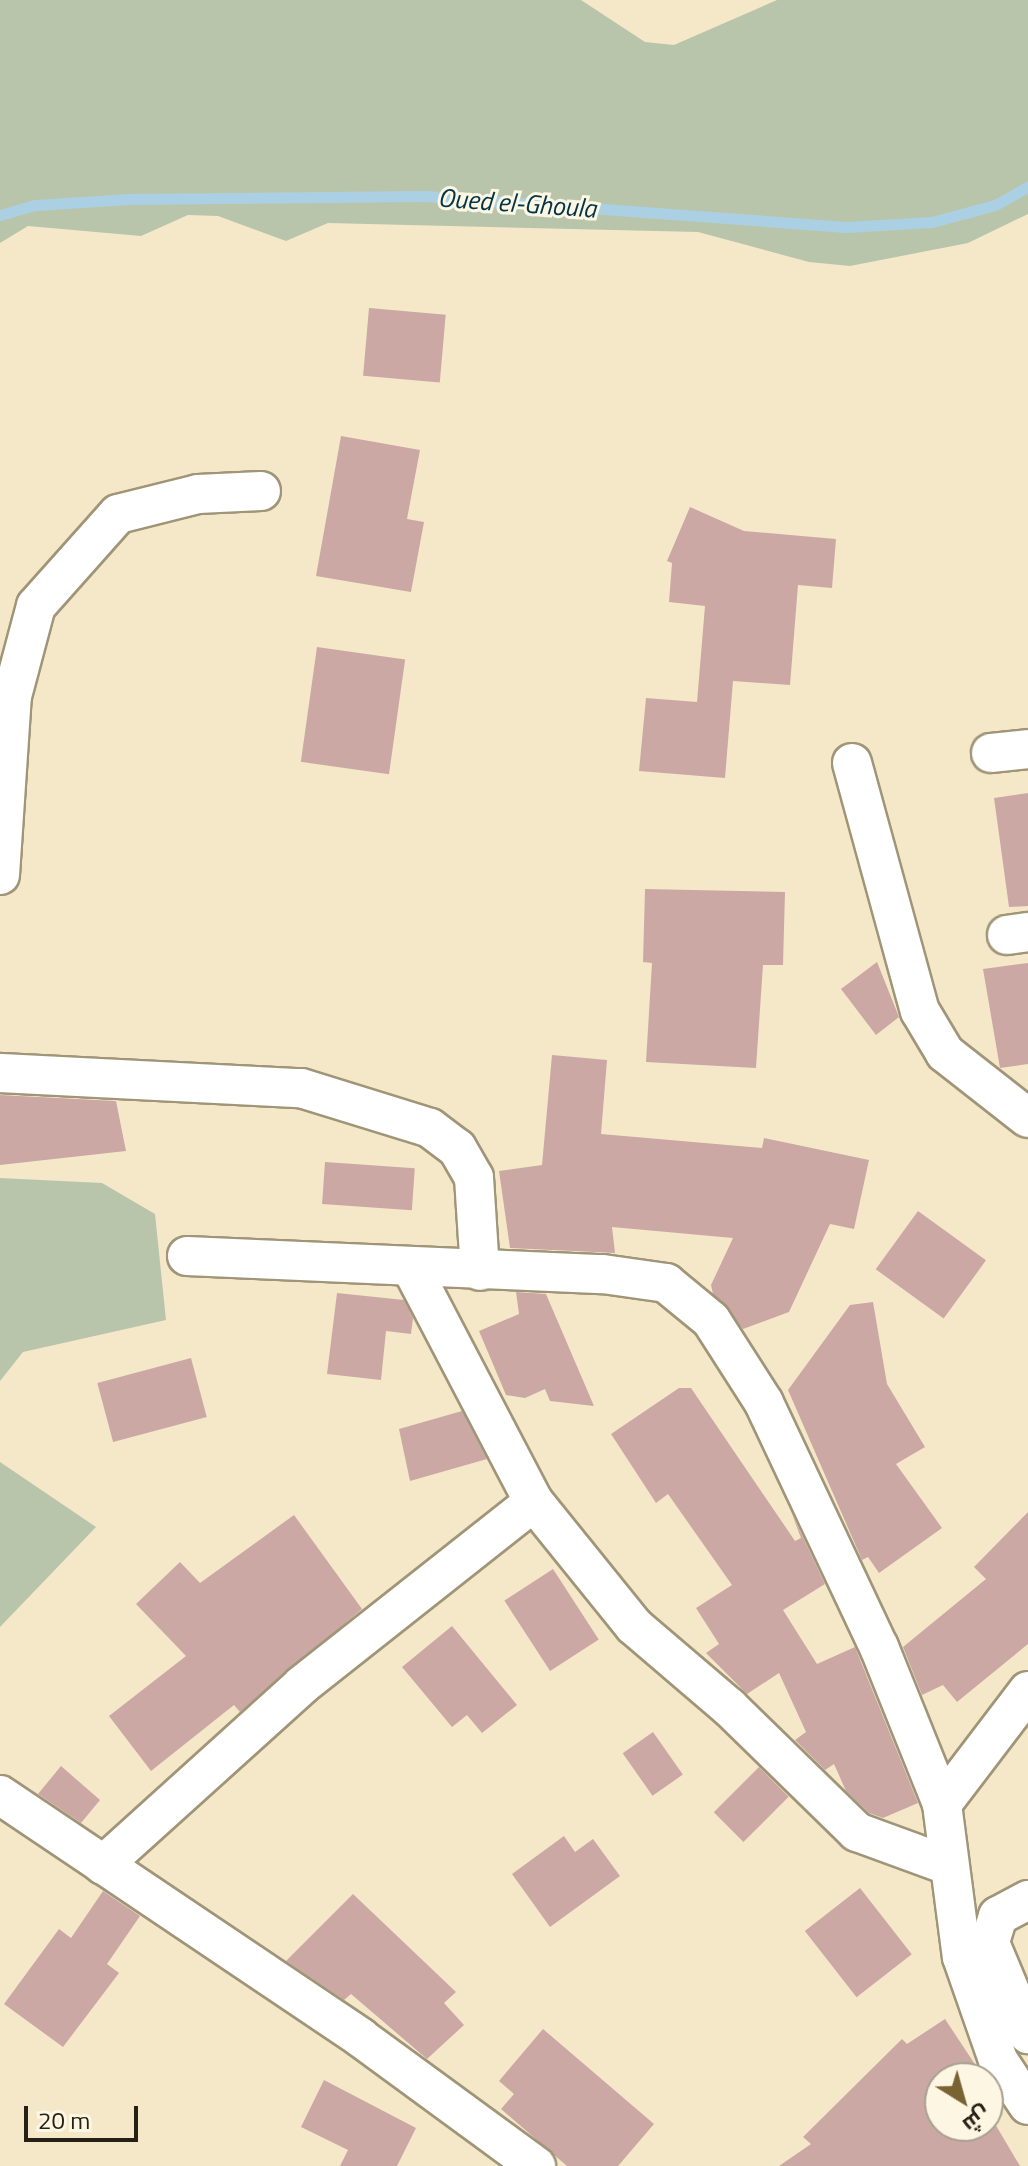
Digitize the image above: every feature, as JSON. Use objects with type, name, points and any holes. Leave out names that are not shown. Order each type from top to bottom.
[{"type":"street","points":[[0,875],[12,696],[36,606],[118,514],[198,494],[261,491]]},
{"type":"street","points":[[852,763],[920,1011],[945,1053],[1028,1118]]},
{"type":"street","points":[[0,1073],[301,1088],[430,1128],[457,1148],[474,1178],[480,1271]]},
{"type":"street","points":[[187,1256],[412,1269],[603,1274],[666,1283],[711,1320],[764,1403],[879,1647],[942,1804],[947,1865],[962,1957],[998,2060],[1028,2105]]},
{"type":"street","points":[[412,1269],[534,1502],[634,1626],[729,1707],[857,1832],[947,1865]]},
{"type":"street","points":[[103,1865],[302,1685],[534,1502]]},
{"type":"street","points":[[942,1804],[1028,1691]]},
{"type":"street","points":[[0,1795],[361,2038],[536,2166]]},
{"type":"street","points":[[1028,1900],[998,1916],[990,1943],[1028,2034]]},
{"type":"green space","points":[[0,0],[581,0],[645,42],[674,45],[777,0],[1028,0],[1028,214],[968,243],[850,266],[809,262],[698,232],[328,223],[286,241],[218,216],[188,215],[141,236],[28,226],[0,243]]},
{"type":"green space","points":[[0,1178],[102,1183],[155,1214],[166,1320],[23,1352],[0,1381]]},
{"type":"green space","points":[[0,1462],[96,1527],[0,1627]]},
{"type":"building","points":[[369,308],[446,315],[440,382],[363,376]]},
{"type":"building","points":[[341,436],[420,450],[407,519],[424,522],[411,592],[316,576]]},
{"type":"building","points":[[690,507],[744,531],[836,539],[832,588],[798,585],[790,685],[733,681],[725,778],[639,771],[646,698],[697,702],[705,606],[669,602],[672,563],[667,561]]},
{"type":"building","points":[[317,647],[405,659],[389,774],[301,762]]},
{"type":"building","points":[[1028,793],[1028,906],[1009,907],[994,798]]},
{"type":"building","points":[[645,889],[785,892],[783,965],[763,965],[756,1068],[646,1062],[652,963],[643,962]]},
{"type":"building","points":[[877,962],[899,1017],[876,1035],[841,989]]},
{"type":"building","points":[[1028,963],[1028,1064],[1000,1068],[983,969]]},
{"type":"building","points":[[552,1055],[607,1060],[601,1134],[762,1148],[764,1138],[869,1160],[854,1229],[830,1224],[789,1312],[743,1329],[713,1294],[711,1285],[733,1238],[612,1227],[615,1253],[510,1248],[499,1171],[542,1165]]},
{"type":"building","points":[[0,1095],[116,1101],[126,1151],[0,1165]]},
{"type":"building","points":[[325,1162],[415,1168],[412,1210],[322,1204]]},
{"type":"building","points":[[918,1211],[986,1260],[944,1319],[876,1269]]},
{"type":"building","points":[[516,1292],[546,1294],[594,1406],[550,1401],[545,1389],[525,1398],[506,1395],[479,1331],[519,1314]]},
{"type":"building","points":[[337,1293],[404,1300],[413,1318],[411,1334],[386,1331],[381,1380],[327,1374]]},
{"type":"building","points":[[873,1302],[887,1384],[925,1447],[896,1464],[942,1528],[879,1573],[868,1557],[862,1560],[788,1390],[850,1305]]},
{"type":"building","points":[[191,1358],[207,1417],[113,1442],[97,1383]]},
{"type":"building","points":[[679,1388],[691,1388],[795,1541],[801,1538],[792,1514],[825,1584],[783,1610],[817,1664],[855,1647],[918,1803],[883,1818],[869,1813],[846,1791],[834,1764],[825,1770],[795,1740],[806,1732],[779,1673],[747,1694],[706,1653],[719,1644],[696,1608],[732,1585],[668,1494],[656,1503],[611,1434]]},
{"type":"building","points":[[462,1411],[487,1459],[410,1481],[399,1429]]},
{"type":"building","points":[[1028,1512],[1028,1644],[957,1702],[943,1685],[922,1695],[903,1647],[986,1579],[974,1567]]},
{"type":"building","points":[[294,1515],[362,1609],[240,1712],[234,1705],[151,1771],[109,1716],[186,1656],[136,1604],[180,1562],[200,1583]]},
{"type":"building","points":[[553,1569],[599,1639],[550,1671],[504,1601]]},
{"type":"building","points":[[452,1626],[517,1705],[482,1733],[467,1715],[452,1727],[402,1667]]},
{"type":"building","points":[[653,1732],[683,1775],[653,1796],[623,1753]]},
{"type":"building","points":[[61,1766],[100,1800],[81,1823],[38,1794]]},
{"type":"building","points":[[759,1767],[789,1797],[743,1842],[714,1812]]},
{"type":"building","points":[[564,1836],[575,1852],[593,1839],[620,1876],[550,1927],[512,1874]]},
{"type":"building","points":[[860,1888],[912,1954],[857,1997],[805,1931]]},
{"type":"building","points":[[103,1891],[140,1916],[107,1964],[119,1973],[63,2047],[4,2004],[59,1929],[71,1938]]},
{"type":"building","points":[[353,1894],[456,1992],[444,2003],[464,2025],[427,2059],[351,1994],[344,2000],[286,1961]]},
{"type":"building","points":[[945,2019],[973,2062],[924,2062],[924,2142],[1004,2142],[1004,2139],[1020,2166],[779,2166],[811,2144],[803,2137],[902,2039],[907,2044]]},
{"type":"building","points":[[543,2029],[654,2124],[618,2166],[567,2166],[501,2109],[514,2094],[499,2081]]},
{"type":"building","points":[[324,2080],[416,2128],[397,2166],[340,2166],[348,2150],[301,2127]]},
{"type":"waterway","name":"Oued el-Ghoula","points":[[0,215],[36,205],[129,199],[425,196],[846,227],[932,222],[995,205],[1028,187]]}]
